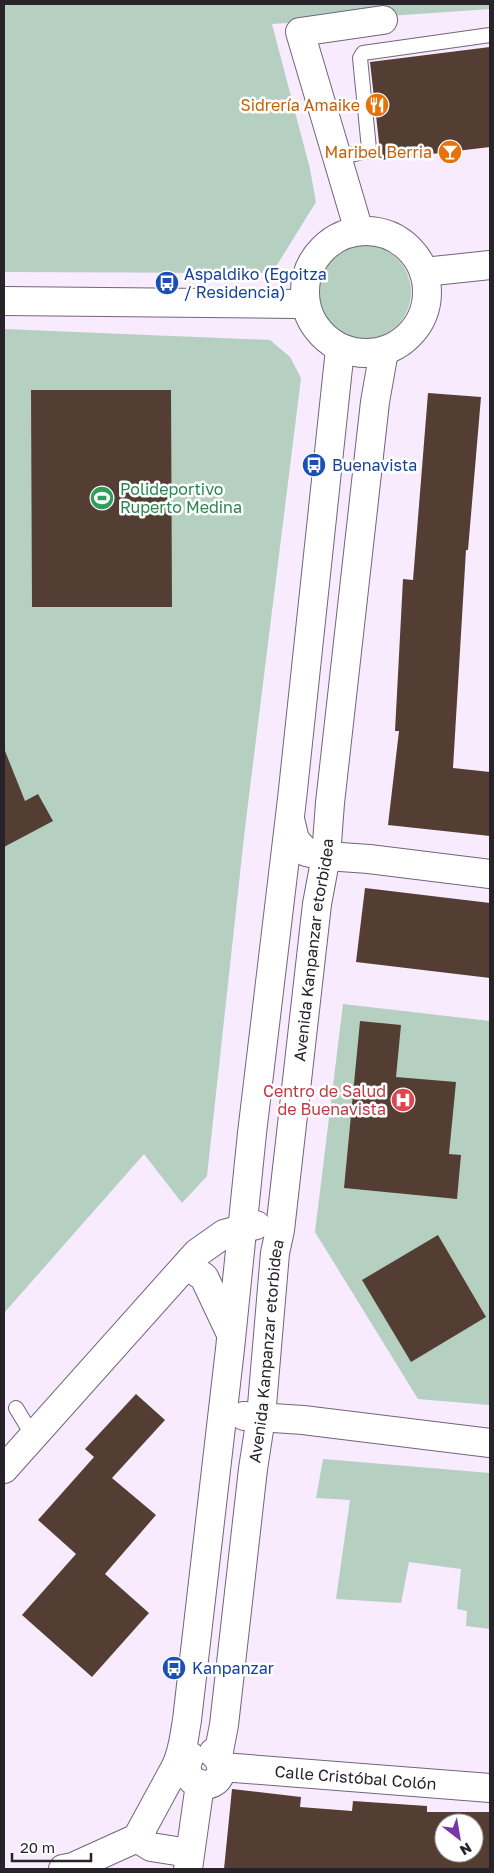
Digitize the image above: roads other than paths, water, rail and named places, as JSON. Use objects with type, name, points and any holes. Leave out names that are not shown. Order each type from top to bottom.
[{"type":"street","points":[[358,231],[300,32],[383,20]]},
{"type":"street","points":[[358,231],[375,231],[391,236],[406,245],[417,258],[424,272],[428,292],[424,311],[416,329],[401,342],[384,351],[362,354],[340,349],[324,338],[311,321],[304,302],[304,282],[311,264],[323,248],[339,236],[358,231]]},
{"type":"street","points":[[424,272],[490,265]]},
{"type":"street","points":[[4,301],[296,304],[304,302]]},
{"type":"street","points":[[199,1760],[180,1758],[187,1720],[252,1133],[290,819],[340,349]]},
{"type":"street","name":"Avenida Kanpanzar etorbidea","points":[[199,1760],[224,1725],[253,1469],[261,1417],[275,1253],[280,1230],[317,904],[326,856],[330,803],[375,402],[384,351]]},
{"type":"street","points":[[290,819],[295,840],[306,852],[326,856],[369,859],[490,874]]},
{"type":"street","points":[[4,1469],[197,1253],[224,1234],[260,1224],[272,1225],[275,1253]]},
{"type":"street","points":[[187,1266],[204,1277],[231,1334]]},
{"type":"street","points":[[222,1414],[490,1442]]},
{"type":"street","points":[[137,1838],[151,1847],[188,1861],[200,1784],[188,1776],[186,1766],[199,1760]]},
{"type":"street","points":[[63,1869],[73,1867],[137,1838],[199,1760]]},
{"type":"street","name":"Calle Cristóbal Colón","points":[[199,1760],[490,1788]]},
{"type":"lane","points":[[337,158],[370,149],[360,55],[490,34]]},
{"type":"lane","points":[[16,1408],[33,1436]]},
{"type":"place","name":"Sidrería Amaike","points":[[377,105]]},
{"type":"place","name":"Maribel Berria","points":[[450,152]]},
{"type":"place","name":"Aspaldiko (Egoitza / Residencia)","points":[[167,283]]},
{"type":"place","name":"Buenavista","points":[[314,465]]},
{"type":"place","name":"Polideportivo Ruperto Medina","points":[[102,498]]},
{"type":"place","name":"Centro de Salud de Buenavista","points":[[403,1100]]},
{"type":"place","name":"Kanpanzar","points":[[174,1668]]}]
